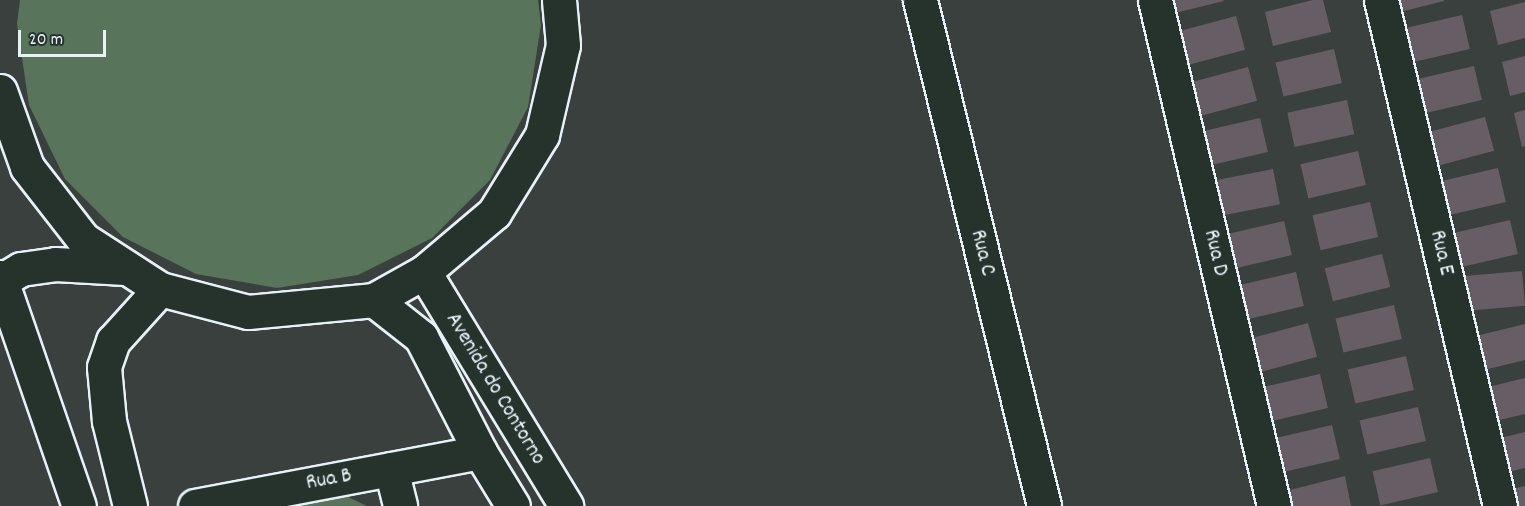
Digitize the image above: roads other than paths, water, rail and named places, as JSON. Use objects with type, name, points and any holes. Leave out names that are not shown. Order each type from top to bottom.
[{"type":"street","points":[[0,91],[27,167],[83,239],[160,289],[248,312],[374,300],[424,272],[494,213],[542,135],[563,45],[559,0]]},
{"type":"street","name":"Rua C","points":[[920,0],[1044,506]]},
{"type":"street","name":"Rua D","points":[[1155,0],[1274,506]]},
{"type":"street","name":"Rua E","points":[[1381,0],[1500,506]]},
{"type":"street","points":[[79,506],[1,279],[21,269],[55,264],[128,268]]},
{"type":"street","name":"Avenida do Contorno","points":[[424,272],[566,506]]},
{"type":"street","points":[[130,506],[109,421],[104,368],[113,341],[160,289]]},
{"type":"street","name":"Avenida do Contorno","points":[[374,300],[421,337],[480,452],[513,506]]},
{"type":"street","name":"Rua B","points":[[195,506],[480,452]]},
{"type":"street","points":[[390,469],[400,506]]}]
